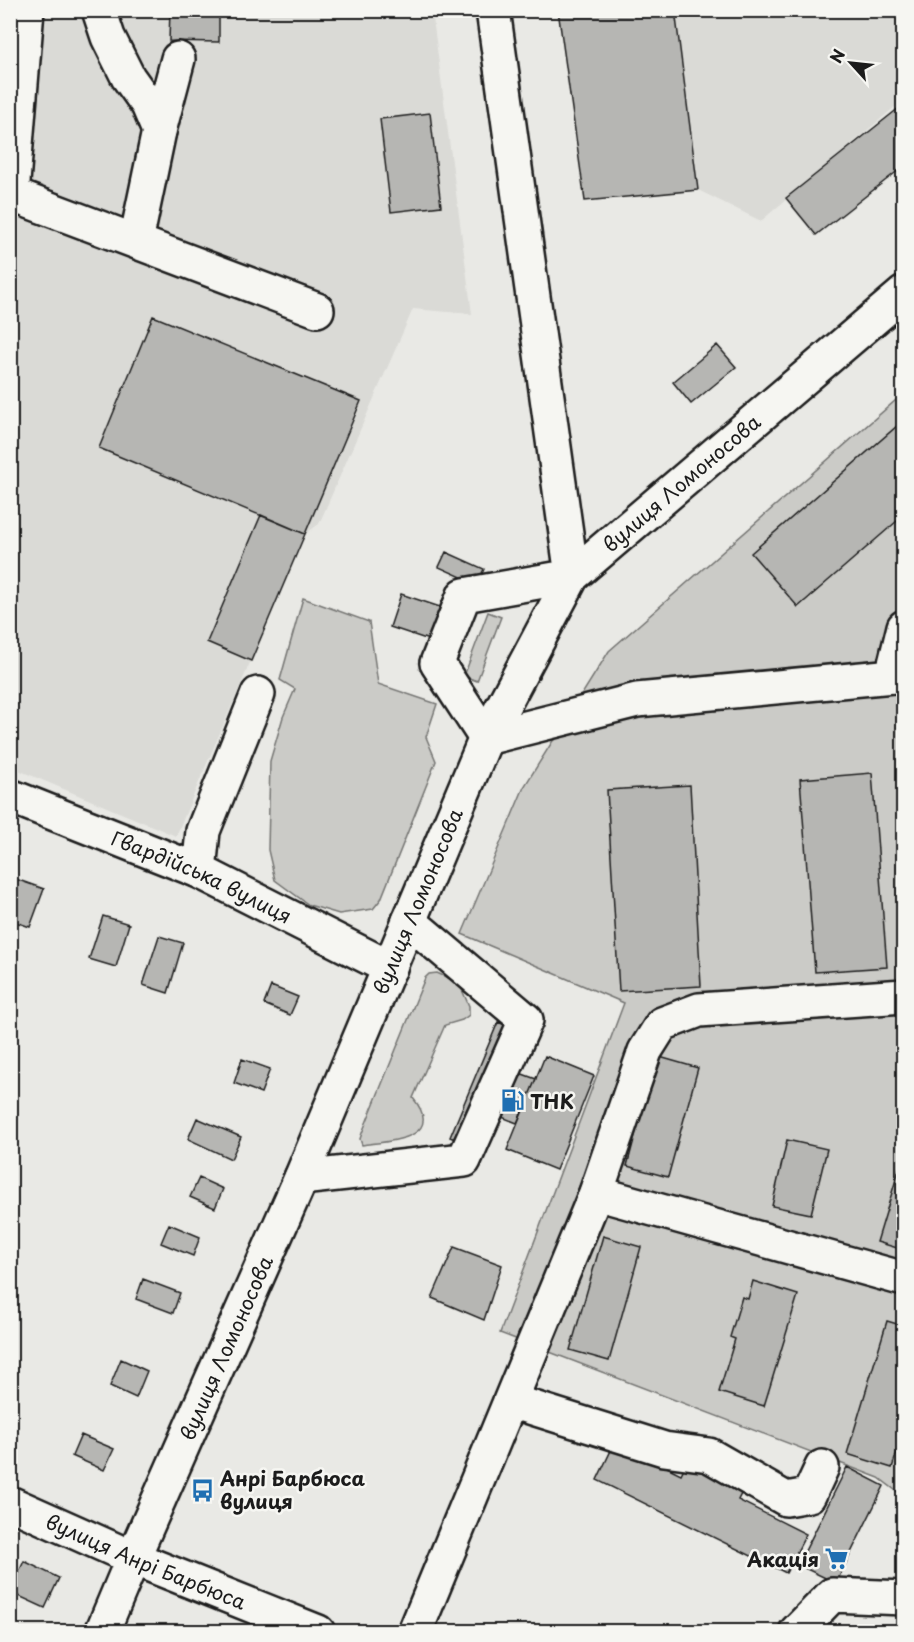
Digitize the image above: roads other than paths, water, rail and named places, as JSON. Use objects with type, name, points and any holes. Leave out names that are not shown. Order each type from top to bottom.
[{"type":"main road","points":[[27,10],[11,194],[317,310]]},
{"type":"main road","points":[[99,10],[108,37],[128,76],[148,105],[159,131]]},
{"type":"main road","points":[[493,10],[572,576],[464,595],[437,663],[486,738],[637,700],[898,675],[903,627]]},
{"type":"main road","points":[[136,241],[159,131],[178,59]]},
{"type":"main road","name":"вулиця Ломоносова","points":[[102,1632],[132,1558],[301,1178],[486,738],[572,576],[903,293]]},
{"type":"main road","points":[[199,871],[203,831],[258,694]]},
{"type":"main road","name":"Гвардійська вулиця","points":[[10,796],[199,871],[390,968]]},
{"type":"main road","points":[[301,1178],[464,1160],[526,1020],[409,921]]},
{"type":"main road","points":[[415,1632],[596,1193],[645,1051],[662,1024],[699,1010],[903,996]]},
{"type":"main road","points":[[596,1193],[903,1279]]},
{"type":"main road","points":[[511,1401],[664,1449],[709,1455],[786,1499],[809,1495],[822,1467]]},
{"type":"main road","name":"вулиця Анрі Барбюса","points":[[10,1503],[132,1558],[318,1632]]},
{"type":"main road","points":[[796,1632],[832,1595],[903,1598]]},
{"type":"place","name":"ТНК","points":[[512,1101]]},
{"type":"place","name":"Анрі Барбюса вулиця","points":[[202,1490]]},
{"type":"place","name":"Акація","points":[[837,1559]]}]
